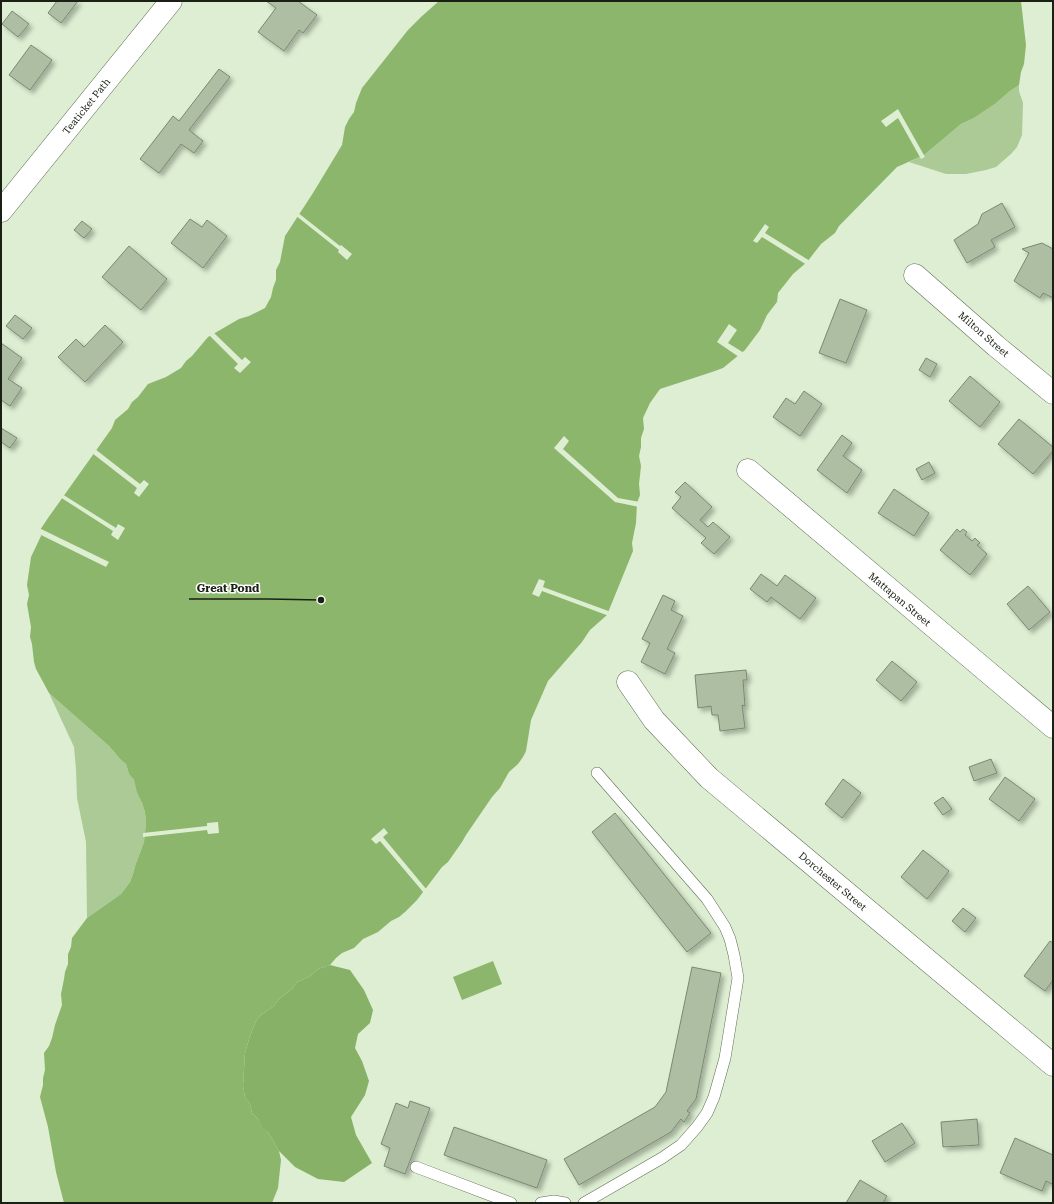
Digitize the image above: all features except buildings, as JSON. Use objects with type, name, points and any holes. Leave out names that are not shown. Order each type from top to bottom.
[{"type":"street","name":"Teaticket Path","points":[[1,211],[171,1]]},
{"type":"street","name":"Milton Street","points":[[915,275],[996,346],[1053,393]]},
{"type":"street","name":"Mattapan Street","points":[[748,470],[1053,727]]},
{"type":"street","name":"Dorchester Street","points":[[628,682],[654,720],[709,778],[1053,1065]]},
{"type":"lane","points":[[584,1203],[662,1158],[681,1145],[707,1113],[714,1097],[725,1058],[738,978],[728,933],[708,899],[597,773]]},
{"type":"lane","points":[[416,1167],[512,1203]]},
{"type":"lane","points":[[541,1203],[554,1201],[565,1203]]},
{"type":"shaded area","points":[[439,1],[1021,1],[1026,45],[1024,64],[1019,85],[995,104],[974,118],[961,124],[924,155],[897,167],[839,226],[835,233],[821,244],[807,262],[793,274],[778,293],[777,302],[767,315],[760,330],[745,350],[723,368],[660,389],[650,403],[643,418],[644,429],[641,438],[639,456],[641,466],[639,484],[640,495],[637,503],[636,523],[632,543],[633,551],[607,615],[590,630],[582,642],[548,681],[531,720],[526,751],[523,757],[509,772],[500,788],[492,797],[448,862],[442,867],[417,900],[405,912],[378,932],[363,939],[354,948],[342,953],[330,965],[318,969],[309,977],[297,982],[292,989],[256,1021],[245,1053],[243,1086],[245,1097],[250,1104],[252,1113],[258,1119],[262,1127],[268,1132],[279,1151],[281,1160],[278,1188],[272,1203],[64,1203],[40,1097],[45,1070],[44,1053],[52,1038],[62,1005],[61,994],[72,938],[87,918],[121,894],[130,882],[144,842],[146,823],[142,803],[134,780],[129,774],[126,764],[109,746],[49,693],[36,669],[30,637],[31,627],[27,604],[29,595],[27,585],[31,557],[41,536],[40,530],[48,518],[112,428],[115,420],[128,409],[132,402],[148,384],[166,377],[181,368],[208,337],[239,319],[265,308],[271,297],[276,280],[276,270],[280,262],[285,236],[342,145],[345,127],[354,112],[362,88],[408,30]]},
{"type":"shaded area","points":[[1019,85],[1019,91],[1023,103],[1022,135],[1017,147],[996,167],[966,174],[946,174],[909,162],[924,155],[961,124],[974,118],[995,104]]},
{"type":"shaded area","points":[[49,693],[109,746],[126,764],[129,774],[134,780],[145,812],[146,823],[144,842],[130,882],[121,894],[87,918],[86,842],[77,798],[74,747]]},
{"type":"shaded area","points":[[493,961],[502,984],[462,1000],[453,977]]},
{"type":"shaded area","points":[[330,965],[350,970],[364,990],[373,1010],[370,1023],[358,1034],[355,1048],[362,1061],[369,1081],[365,1095],[351,1117],[356,1135],[372,1163],[344,1182],[318,1179],[295,1167],[279,1151],[268,1132],[262,1128],[258,1119],[252,1113],[250,1104],[245,1097],[243,1086],[245,1053],[256,1021],[292,989],[297,982],[309,977],[318,969]]},
{"type":"pier","points":[[898,109],[925,157],[921,159],[898,118],[886,127],[881,121]]},
{"type":"pier","points":[[297,212],[352,254],[347,260],[338,252],[339,250],[295,215]]},
{"type":"pier","points":[[765,224],[769,227],[765,233],[810,261],[808,264],[807,265],[762,237],[757,243],[753,241]]},
{"type":"pier","points":[[729,324],[737,330],[728,343],[744,353],[739,357],[717,342]]},
{"type":"pier","points":[[213,332],[242,360],[245,357],[251,362],[240,373],[234,368],[238,364],[208,334]]},
{"type":"pier","points":[[564,436],[569,441],[563,449],[618,498],[640,502],[639,507],[615,502],[554,448]]},
{"type":"pier","points":[[95,449],[140,484],[144,480],[149,484],[139,497],[134,493],[137,488],[92,453]]},
{"type":"pier","points":[[62,494],[116,528],[118,524],[125,528],[118,540],[111,535],[113,531],[60,497]]},
{"type":"pier","points":[[39,528],[109,562],[106,567],[39,534]]},
{"type":"pier","points":[[539,579],[545,581],[543,587],[611,612],[609,616],[542,591],[539,597],[532,594]]},
{"type":"pier","points":[[218,822],[219,833],[208,834],[207,830],[143,837],[143,833],[207,826],[207,823]]},
{"type":"pier","points":[[384,828],[388,833],[383,837],[427,890],[424,893],[380,841],[376,844],[371,839]]},
{"type":"place","name":"Great Pond","points":[[321,600]]}]
